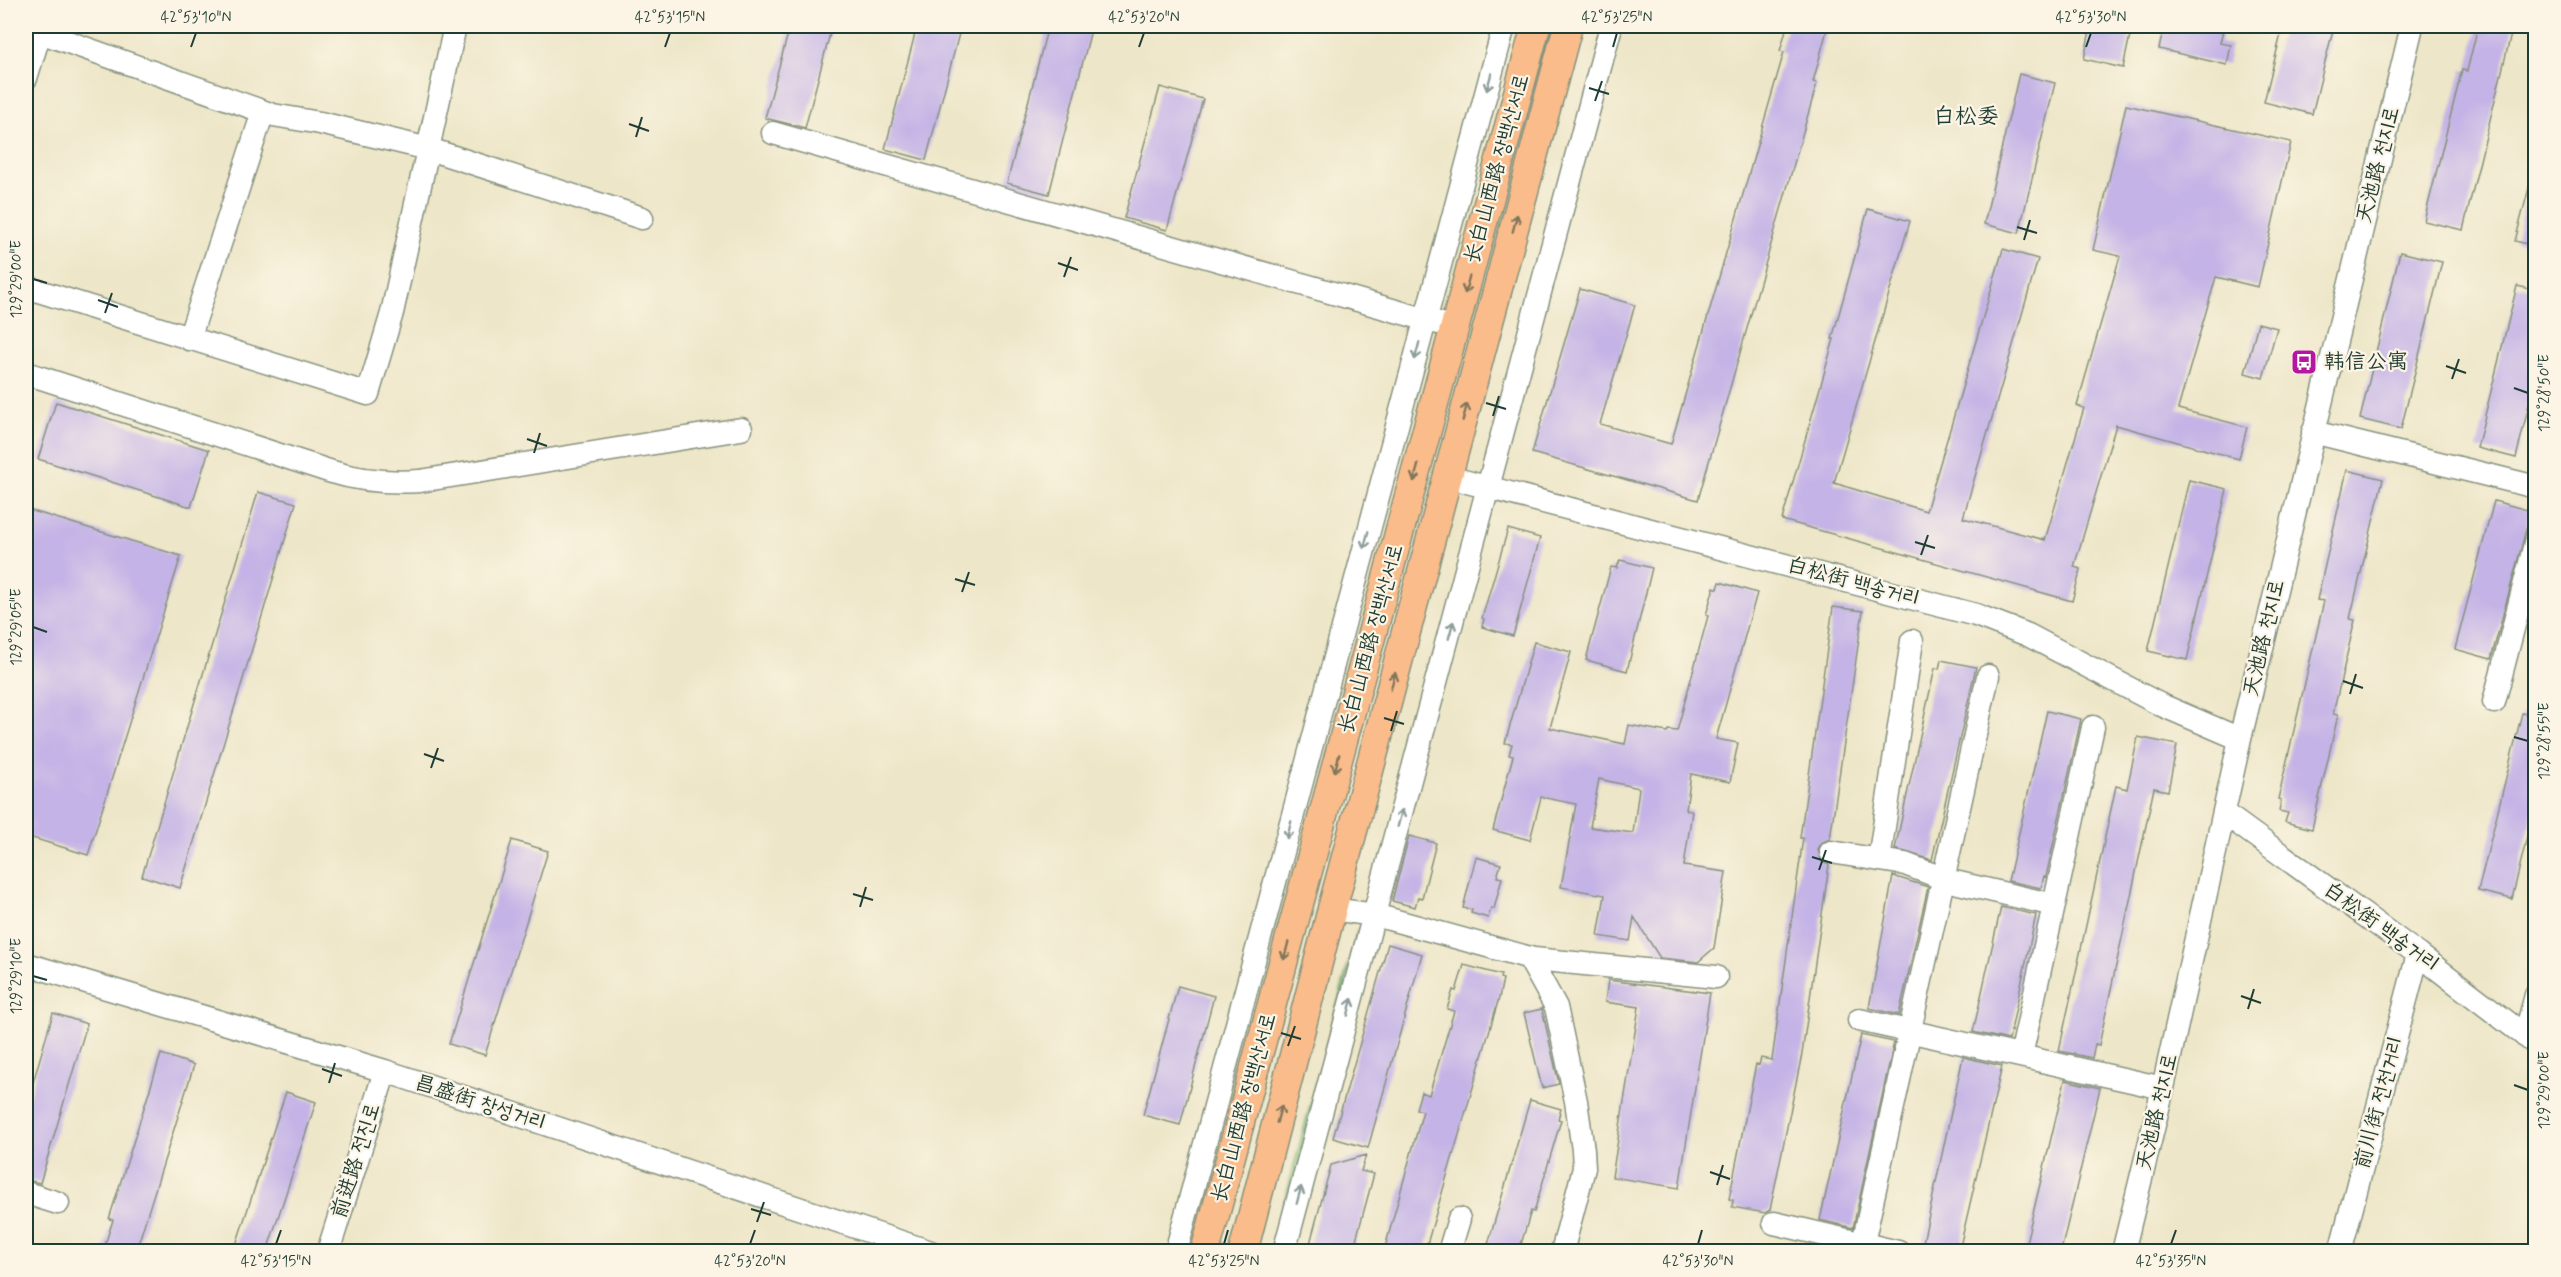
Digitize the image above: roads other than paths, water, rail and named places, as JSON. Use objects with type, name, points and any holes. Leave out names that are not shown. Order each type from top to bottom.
[{"type":"main road","name":"长白山西路 장백산서로","points":[[1205,1251],[1536,26]]},
{"type":"main road","name":"长白山西路 장백산서로","points":[[1243,1251],[1568,26]]},
{"type":"street","points":[[26,287],[368,394],[392,313],[455,26]]},
{"type":"street","name":"长白山西路 장백산서로","points":[[1176,1251],[1504,26]]},
{"type":"street","points":[[1284,1251],[1611,26]]},
{"type":"street","name":"天池路 천지로","points":[[2123,1251],[2163,1088],[2240,740],[2412,26]]},
{"type":"street","points":[[26,78],[41,29],[263,112],[429,150],[642,218]]},
{"type":"street","points":[[189,339],[263,112]]},
{"type":"street","points":[[773,133],[1455,327]]},
{"type":"street","points":[[26,373],[332,472],[360,480],[390,483],[420,481],[741,429]]},
{"type":"street","points":[[2313,432],[2535,487]]},
{"type":"street","name":"白松街 백송거리","points":[[1448,477],[1976,615],[2028,635],[2159,704],[2240,740]]},
{"type":"street","points":[[2493,702],[2535,540]]},
{"type":"street","points":[[1879,860],[1912,641]]},
{"type":"street","points":[[1863,1243],[1988,676]]},
{"type":"street","points":[[2021,1056],[2093,727]]},
{"type":"street","name":"白松街 백송거리","points":[[2224,813],[2418,954],[2530,1040]]},
{"type":"street","points":[[1831,852],[1905,864],[1944,879],[2054,905]]},
{"type":"street","points":[[1332,909],[1375,915],[1529,958],[1716,977]]},
{"type":"street","name":"前川街 전천거리","points":[[2340,1251],[2418,954]]},
{"type":"street","points":[[1529,958],[1556,1007],[1576,1101],[1583,1150],[1584,1168],[1562,1251]]},
{"type":"street","name":"昌盛街 창성거리","points":[[26,964],[385,1071],[931,1251]]},
{"type":"street","points":[[2530,1040],[2535,995]]},
{"type":"street","points":[[1859,1020],[2163,1088]]},
{"type":"street","name":"前进路 전진로","points":[[328,1251],[385,1071]]},
{"type":"street","points":[[26,1193],[58,1203]]},
{"type":"street","points":[[1449,1251],[1459,1219]]},
{"type":"street","points":[[1774,1223],[1898,1251]]},
{"type":"place","name":"韩信公寓","points":[[2304,362]]},
{"type":"district","name":"白松委","points":[[1966,117]]}]
